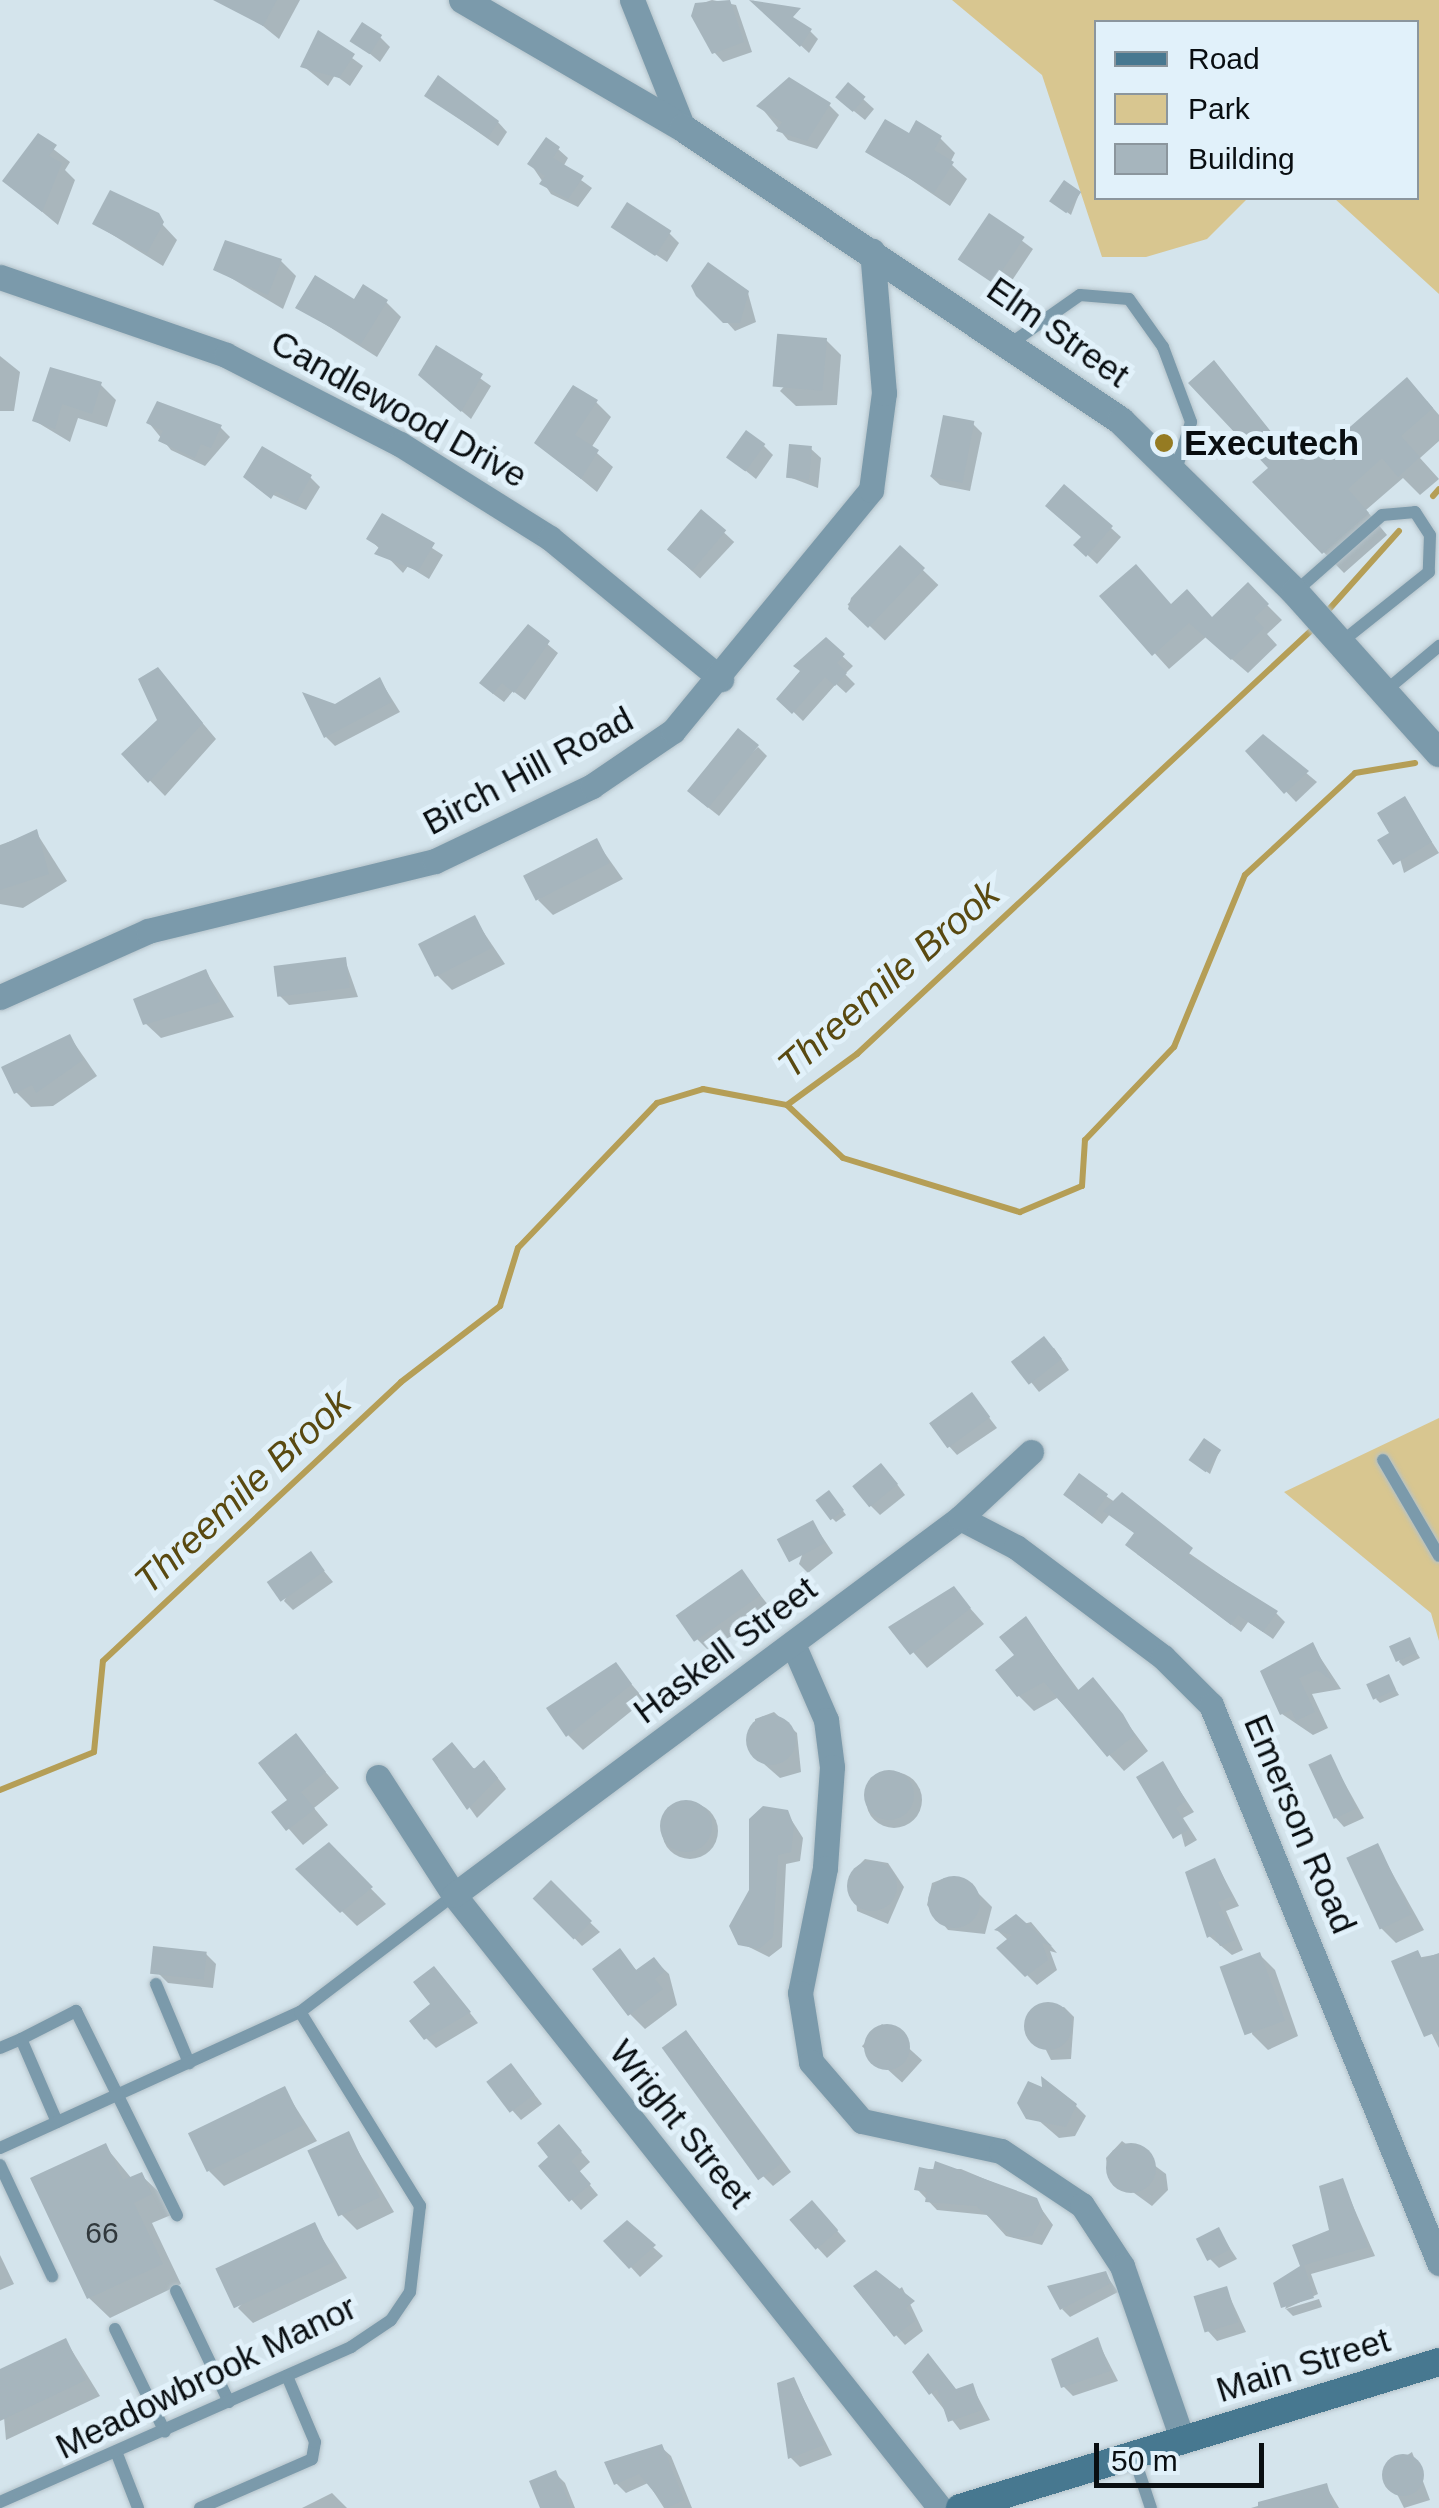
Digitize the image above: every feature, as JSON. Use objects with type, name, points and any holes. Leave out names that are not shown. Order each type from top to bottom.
[{"type":"main road","name":"Main Street","points":[[960,2508],[1439,2362]]},
{"type":"street","name":"Elm Street","points":[[464,0],[683,128],[872,251],[1010,344],[1176,470],[1319,619],[1439,753]]},
{"type":"street","points":[[632,0],[683,128]]},
{"type":"street","name":"Birch Hill Road","points":[[0,998],[148,932],[434,861],[641,758],[722,679],[871,490],[884,393],[872,251]]},
{"type":"street","name":"Candlewood Drive","points":[[0,277],[226,355],[400,444],[550,538],[722,679]]},
{"type":"street","name":"Haskell Street","points":[[454,1895],[960,1518],[1031,1452]]},
{"type":"street","name":"Emerson Road","points":[[960,1518],[1016,1547],[1163,1657],[1211,1706],[1439,2263]]},
{"type":"street","points":[[793,1644],[826,1720],[832,1767],[825,1868],[800,1993],[810,2062],[862,2120],[1001,2151],[1082,2205],[1122,2266],[1182,2441]]},
{"type":"street","name":"Wright Street","points":[[378,1777],[454,1895],[940,2508]]},
{"type":"lane","points":[[1010,344],[1080,295],[1129,299],[1163,347],[1192,422],[1176,470]]},
{"type":"lane","points":[[1398,508],[1415,512],[1437,553],[1429,572],[1319,619],[1398,508]]},
{"type":"lane","points":[[1384,692],[1439,646]]},
{"type":"lane","points":[[1384,1460],[1433,1532],[1439,1556]]},
{"type":"lane","points":[[0,2148],[300,2012],[454,1895]]},
{"type":"lane","points":[[156,1984],[188,2063]]},
{"type":"lane","points":[[0,2048],[76,2011],[177,2215]]},
{"type":"lane","name":"Meadowbrook Manor","points":[[0,2502],[117,2454],[287,2376],[391,2320],[410,2292],[421,2242],[420,2206],[403,2172],[300,2012]]},
{"type":"lane","points":[[21,2039],[58,2122]]},
{"type":"lane","points":[[0,2164],[52,2276]]},
{"type":"lane","points":[[176,2291],[229,2402]]},
{"type":"lane","points":[[115,2329],[165,2432]]},
{"type":"lane","points":[[200,2508],[312,2458],[315,2442],[287,2376]]},
{"type":"lane","points":[[117,2454],[138,2508]]},
{"type":"lane","points":[[1133,2454],[1151,2508]]},
{"type":"green space","points":[[952,0],[1439,0],[1439,294],[1336,200],[1419,200],[1419,20],[1094,20],[1094,200],[1246,200],[1207,239],[1146,257],[1102,257],[1042,75]]},
{"type":"green space","points":[[1439,1418],[1439,1641],[1431,1613],[1284,1492]]},
{"type":"building","points":[[213,0],[277,0],[263,26]]},
{"type":"building","points":[[730,0],[744,42],[712,54],[691,16],[695,3]]},
{"type":"building","points":[[749,0],[801,8],[793,17],[812,29],[800,47]]},
{"type":"building","points":[[362,22],[382,35],[370,54],[349,41]]},
{"type":"building","points":[[318,30],[355,54],[339,78],[300,67]]},
{"type":"building","points":[[438,75],[499,121],[488,138],[424,96]]},
{"type":"building","points":[[789,77],[831,103],[807,141],[776,131],[782,122],[756,106]]},
{"type":"building","points":[[848,82],[866,97],[853,112],[835,97]]},
{"type":"building","points":[[885,119],[909,133],[916,120],[942,136],[934,150],[954,162],[934,193],[865,152]]},
{"type":"building","points":[[38,133],[57,145],[49,156],[62,163],[42,212],[2,181]]},
{"type":"building","points":[[546,137],[560,147],[553,158],[584,176],[568,199],[539,184],[545,176],[527,164]]},
{"type":"building","points":[[1064,180],[1081,192],[1066,213],[1049,201]]},
{"type":"building","points":[[110,190],[159,213],[164,222],[147,253],[92,224]]},
{"type":"building","points":[[627,202],[671,231],[655,256],[611,227]]},
{"type":"building","points":[[989,213],[1025,237],[993,283],[958,259]]},
{"type":"building","points":[[225,240],[282,259],[268,295],[213,270]]},
{"type":"building","points":[[708,262],[749,291],[740,323],[723,323],[696,296],[691,286]]},
{"type":"building","points":[[315,275],[354,299],[363,284],[388,300],[361,344],[295,308]]},
{"type":"building","points":[[777,334],[827,338],[822,391],[773,386]]},
{"type":"building","points":[[436,345],[483,374],[461,412],[418,375]]},
{"type":"building","points":[[1214,360],[1287,452],[1316,435],[1327,447],[1407,377],[1433,408],[1401,436],[1420,457],[1398,477],[1382,458],[1348,489],[1369,513],[1322,554],[1252,482],[1268,468],[1188,383]]},
{"type":"building","points":[[50,367],[102,382],[92,414],[62,404],[55,429],[32,421]]},
{"type":"building","points":[[573,385],[598,400],[575,435],[599,450],[581,479],[534,443]]},
{"type":"building","points":[[157,401],[222,425],[211,448],[201,444],[195,458],[158,441],[163,431],[146,423]]},
{"type":"building","points":[[943,415],[974,421],[962,483],[931,477]]},
{"type":"building","points":[[746,430],[765,444],[745,472],[726,458]]},
{"type":"building","points":[[789,444],[812,446],[809,480],[786,478]]},
{"type":"building","points":[[262,446],[312,475],[296,503],[276,491],[271,499],[243,477]]},
{"type":"building","points":[[1064,484],[1113,526],[1086,557],[1073,545],[1081,537],[1045,506]]},
{"type":"building","points":[[701,509],[726,530],[692,571],[667,550]]},
{"type":"building","points":[[382,513],[435,543],[418,571],[374,554],[379,547],[366,539]]},
{"type":"building","points":[[900,545],[925,568],[868,628],[848,609],[851,598]]},
{"type":"building","points":[[1136,564],[1171,604],[1187,589],[1212,617],[1248,582],[1269,604],[1254,618],[1264,628],[1231,660],[1189,623],[1152,656],[1099,596]]},
{"type":"building","points":[[528,624],[550,641],[514,693],[502,683],[493,694],[479,683]]},
{"type":"building","points":[[826,637],[845,654],[837,663],[847,673],[835,686],[825,677],[792,714],[776,699],[800,671],[793,666]]},
{"type":"building","points":[[158,667],[203,723],[148,783],[121,754],[157,720],[138,679]]},
{"type":"building","points":[[380,677],[392,702],[324,738],[302,692],[335,704]]},
{"type":"building","points":[[738,728],[759,745],[708,808],[687,791]]},
{"type":"building","points":[[1263,734],[1309,771],[1284,794],[1245,751]]},
{"type":"building","points":[[1405,796],[1432,842],[1393,865],[1377,840],[1389,833],[1377,813]]},
{"type":"building","points":[[37,829],[49,874],[0,890],[0,846]]},
{"type":"building","points":[[597,838],[610,863],[536,901],[523,876]]},
{"type":"building","points":[[475,915],[492,948],[435,977],[418,944]]},
{"type":"building","points":[[346,957],[350,988],[277,997],[274,966]]},
{"type":"building","points":[[206,969],[220,1002],[143,1025],[133,999]]},
{"type":"building","points":[[70,1034],[83,1060],[36,1093],[32,1085],[14,1094],[1,1067]]},
{"type":"building","points":[[1044,1336],[1062,1359],[1029,1385],[1011,1362]]},
{"type":"building","points":[[972,1392],[990,1417],[947,1448],[929,1423]]},
{"type":"building","points":[[1204,1438],[1221,1450],[1206,1472],[1189,1460]]},
{"type":"building","points":[[881,1463],[898,1484],[869,1507],[852,1486]]},
{"type":"building","points":[[1079,1473],[1108,1494],[1092,1516],[1063,1495]]},
{"type":"building","points":[[829,1490],[844,1510],[830,1520],[815,1500]]},
{"type":"building","points":[[1122,1492],[1193,1548],[1188,1555],[1278,1611],[1263,1632],[1238,1615],[1231,1625],[1125,1545],[1134,1533],[1103,1511]]},
{"type":"building","points":[[813,1520],[825,1543],[789,1562],[777,1539]]},
{"type":"building","points":[[311,1551],[325,1571],[281,1602],[267,1582]]},
{"type":"building","points":[[742,1569],[760,1595],[694,1642],[676,1615]]},
{"type":"building","points":[[954,1586],[971,1608],[910,1655],[888,1627]]},
{"type":"building","points":[[1026,1616],[1077,1691],[1093,1677],[1123,1714],[1135,1735],[1107,1757],[1044,1682],[1017,1697],[995,1670],[1014,1655],[999,1637]]},
{"type":"building","points":[[1410,1637],[1417,1653],[1396,1662],[1389,1646]]},
{"type":"building","points":[[1313,1642],[1331,1680],[1317,1670],[1299,1678],[1315,1712],[1296,1721],[1291,1710],[1280,1715],[1260,1671]]},
{"type":"building","points":[[616,1662],[632,1684],[566,1737],[546,1708]]},
{"type":"building","points":[[1389,1674],[1396,1690],[1373,1700],[1366,1684]]},
{"type":"building","points":[[771,1715],[789,1722],[796,1740],[789,1758],[771,1765],[753,1758],[746,1740],[753,1722]]},
{"type":"building","points":[[296,1733],[326,1772],[301,1792],[315,1809],[286,1831],[271,1812],[287,1800],[258,1763]]},
{"type":"building","points":[[452,1742],[474,1769],[484,1760],[498,1778],[467,1810],[432,1759]]},
{"type":"building","points":[[1331,1754],[1356,1808],[1334,1819],[1308,1765]]},
{"type":"building","points":[[1163,1761],[1186,1801],[1176,1808],[1189,1829],[1173,1839],[1136,1777]]},
{"type":"building","points":[[889,1770],[907,1777],[914,1795],[907,1813],[889,1820],[871,1813],[864,1795],[871,1777]]},
{"type":"building","points":[[686,1800],[704,1808],[712,1826],[704,1844],[686,1852],[668,1844],[660,1826],[668,1808]]},
{"type":"building","points":[[763,1806],[788,1810],[794,1826],[791,1852],[778,1855],[773,1937],[759,1949],[738,1945],[729,1926],[749,1890],[749,1819]]},
{"type":"building","points":[[329,1842],[373,1887],[340,1913],[295,1869]]},
{"type":"building","points":[[1378,1843],[1411,1915],[1380,1929],[1346,1858]]},
{"type":"building","points":[[1215,1858],[1232,1896],[1218,1902],[1235,1940],[1220,1946],[1214,1934],[1207,1938],[1185,1872]]},
{"type":"building","points":[[872,1861],[890,1868],[897,1886],[890,1904],[872,1911],[854,1904],[847,1886],[854,1868]]},
{"type":"building","points":[[954,1876],[972,1884],[980,1902],[972,1920],[954,1928],[936,1920],[928,1902],[936,1884]]},
{"type":"building","points":[[551,1880],[592,1921],[574,1939],[533,1898]]},
{"type":"building","points":[[1016,1914],[1052,1946],[1042,1943],[1048,1960],[1025,1977],[996,1948],[1012,1935],[994,1930]]},
{"type":"building","points":[[153,1946],[207,1952],[204,1979],[150,1974]]},
{"type":"building","points":[[620,1948],[636,1970],[654,1957],[665,1971],[655,1979],[663,1989],[628,2016],[592,1969]]},
{"type":"building","points":[[1418,1950],[1422,1959],[1439,1953],[1439,2031],[1424,2037],[1391,1961]]},
{"type":"building","points":[[1260,1952],[1285,2021],[1245,2035],[1220,1967]]},
{"type":"building","points":[[434,1966],[471,2012],[424,2040],[409,2021],[430,2004],[413,1982]]},
{"type":"building","points":[[1048,2002],[1065,2009],[1072,2026],[1065,2043],[1048,2050],[1031,2043],[1024,2026],[1031,2009]]},
{"type":"building","points":[[887,2024],[903,2031],[910,2047],[903,2063],[887,2070],[871,2063],[864,2047],[871,2031]]},
{"type":"building","points":[[686,2030],[782,2163],[758,2180],[662,2048]]},
{"type":"building","points":[[511,2063],[534,2094],[510,2113],[486,2082]]},
{"type":"building","points":[[1041,2076],[1077,2104],[1066,2127],[1026,2119],[1017,2103],[1028,2081],[1042,2087]]},
{"type":"building","points":[[285,2086],[304,2125],[207,2172],[188,2133]]},
{"type":"building","points":[[559,2124],[582,2151],[571,2161],[591,2184],[569,2202],[538,2166],[548,2157],[537,2143]]},
{"type":"building","points":[[349,2131],[380,2197],[338,2217],[307,2150]]},
{"type":"building","points":[[106,2143],[123,2180],[142,2172],[152,2194],[134,2203],[163,2264],[87,2299],[30,2178]]},
{"type":"building","points":[[1121,2144],[1141,2144],[1155,2158],[1155,2178],[1141,2192],[1121,2192],[1107,2178],[1107,2158]]},
{"type":"building","points":[[935,2161],[1037,2198],[1044,2214],[1032,2236],[1014,2238],[976,2206],[925,2202],[927,2192],[914,2190],[919,2167],[933,2170]]},
{"type":"building","points":[[1343,2178],[1368,2247],[1304,2265],[1314,2298],[1281,2308],[1273,2283],[1300,2266],[1292,2245],[1329,2230],[1319,2186]]},
{"type":"building","points":[[812,2200],[838,2230],[816,2250],[789,2220]]},
{"type":"building","points":[[627,2220],[656,2245],[629,2269],[603,2241]]},
{"type":"building","points":[[315,2222],[334,2262],[234,2308],[215,2268]]},
{"type":"building","points":[[1219,2227],[1230,2249],[1207,2261],[1196,2239]]},
{"type":"building","points":[[876,2270],[915,2301],[906,2308],[915,2321],[894,2337],[853,2286]]},
{"type":"building","points":[[1106,2271],[1111,2283],[1060,2310],[1047,2286]]},
{"type":"building","points":[[1227,2286],[1238,2322],[1205,2333],[1194,2296]]},
{"type":"building","points":[[1098,2337],[1110,2371],[1061,2388],[1051,2359]]},
{"type":"building","points":[[66,2338],[86,2380],[0,2421],[0,2369]]},
{"type":"building","points":[[928,2353],[956,2389],[973,2383],[982,2410],[948,2422],[937,2389],[929,2395],[912,2372]]},
{"type":"building","points":[[794,2377],[824,2445],[788,2459],[777,2383]]},
{"type":"building","points":[[662,2444],[684,2500],[667,2508],[639,2474],[614,2485],[604,2462]]},
{"type":"building","points":[[1403,2454],[1418,2460],[1424,2475],[1418,2490],[1403,2496],[1388,2490],[1382,2475],[1388,2460]]},
{"type":"building","points":[[556,2470],[571,2508],[540,2508],[529,2481]]},
{"type":"building","points":[[1327,2483],[1334,2508],[1258,2508],[1258,2502]]},
{"type":"waterway","name":"Threemile Brook","points":[[1433,496],[1439,489]]},
{"type":"waterway","name":"Threemile Brook","points":[[1323,616],[1399,531]]},
{"type":"waterway","name":"Threemile Brook","points":[[0,1790],[94,1752],[103,1661],[401,1382],[500,1306],[518,1248],[657,1103],[703,1089],[787,1105],[857,1054],[1316,626]]},
{"type":"waterway","points":[[787,1105],[843,1158],[1020,1212],[1082,1186],[1085,1140],[1174,1047],[1245,875],[1355,773],[1415,763]]},
{"type":"place","name":"Executech","points":[[1164,443]]}]
